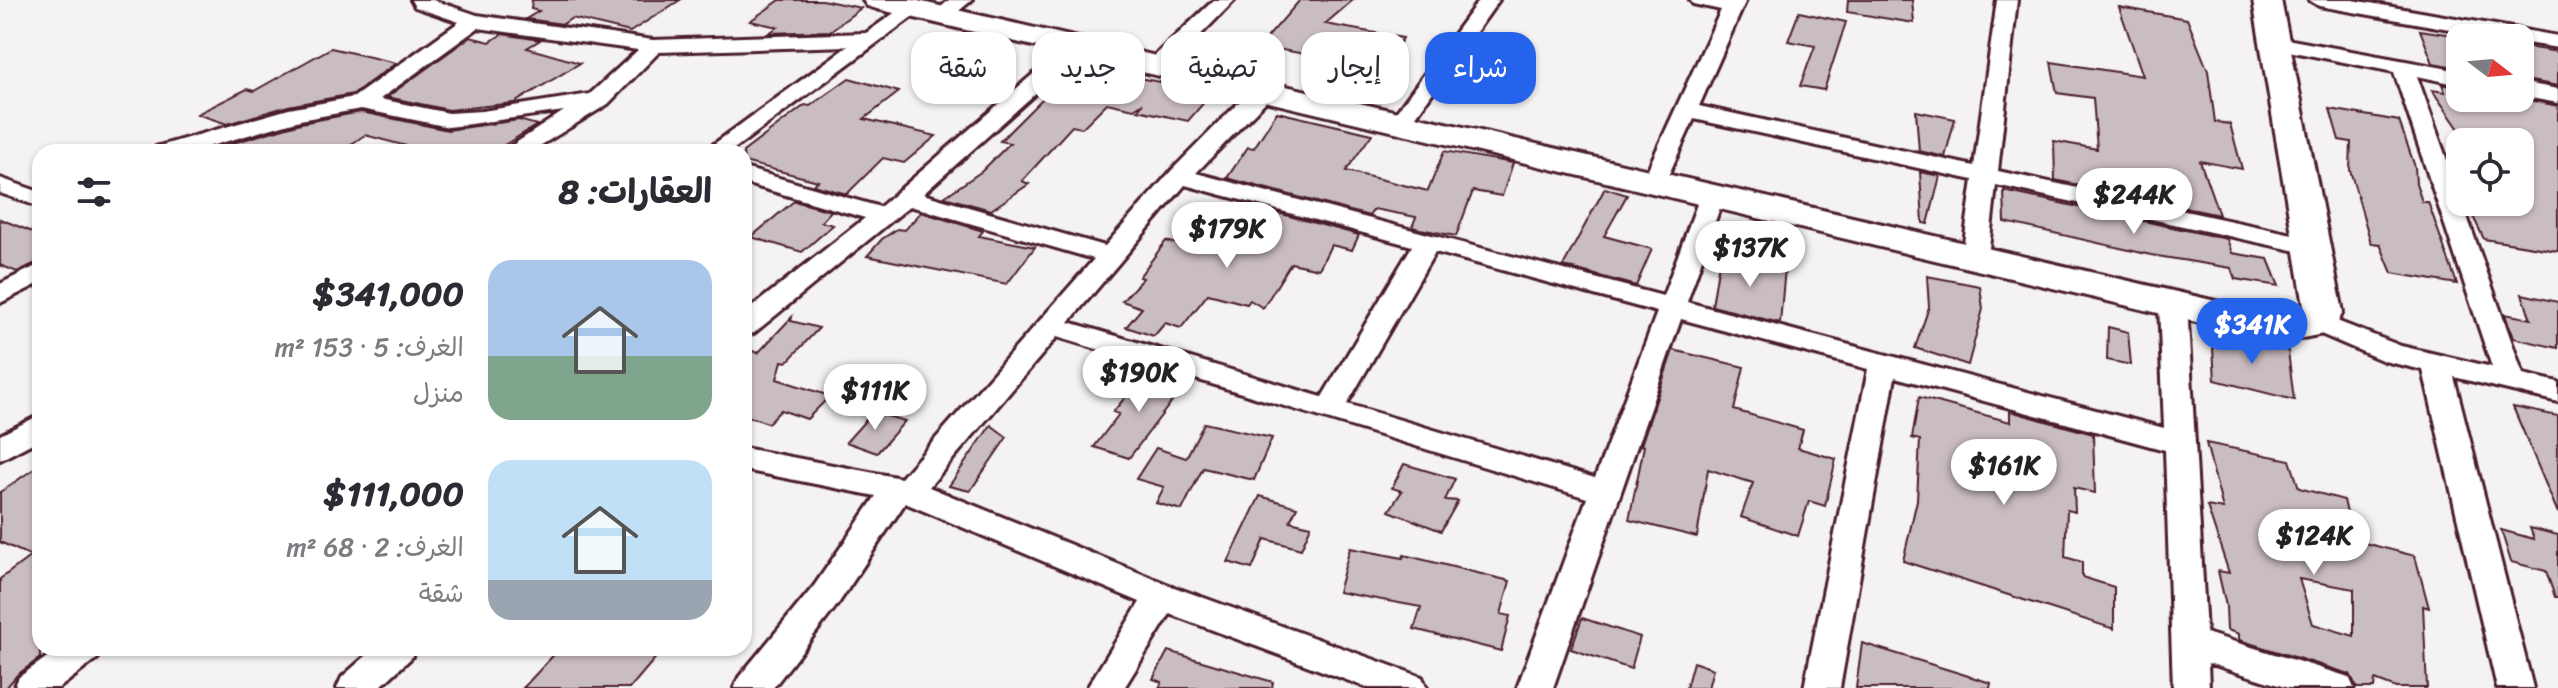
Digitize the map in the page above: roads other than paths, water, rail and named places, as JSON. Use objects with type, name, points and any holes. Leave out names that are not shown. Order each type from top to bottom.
[{"type":"street","points":[[421,0],[422,3],[474,21],[653,46],[869,39]]},
{"type":"street","points":[[877,0],[939,8],[1032,34]]},
{"type":"street","points":[[1157,66],[1225,0]]},
{"type":"street","points":[[1400,122],[1489,0]]},
{"type":"street","points":[[1654,182],[1734,3],[1700,0]]},
{"type":"street","points":[[1975,257],[2007,0]]},
{"type":"street","points":[[2267,0],[2324,312],[2319,323]]},
{"type":"street","points":[[2319,0],[2558,42]]},
{"type":"street","points":[[2432,0],[2440,21]]},
{"type":"street","points":[[726,144],[869,39],[939,8]]},
{"type":"street","points":[[361,102],[474,21]]},
{"type":"street","points":[[2275,43],[2446,75]]},
{"type":"street","points":[[527,144],[600,99],[637,67],[653,46]]},
{"type":"street","points":[[1145,63],[1161,67]]},
{"type":"street","points":[[2403,67],[2511,381]]},
{"type":"street","points":[[752,321],[884,216],[1032,86]]},
{"type":"street","points":[[2534,92],[2558,96]]},
{"type":"street","points":[[1285,96],[2259,324],[2298,326],[2319,323],[2394,354],[2558,392]]},
{"type":"street","points":[[192,144],[297,114],[361,102],[449,120],[482,118],[600,99]]},
{"type":"street","points":[[752,688],[826,595],[903,490],[1052,326],[1180,176],[1250,104]]},
{"type":"street","points":[[1686,110],[2311,246]]},
{"type":"street","points":[[1180,176],[2180,443]]},
{"type":"street","points":[[752,177],[884,216]]},
{"type":"street","points":[[6,187],[32,184]]},
{"type":"street","points":[[6,187],[32,197]]},
{"type":"street","points":[[1535,688],[1712,196]]},
{"type":"street","points":[[905,197],[1111,256]]},
{"type":"street","points":[[1330,409],[1427,243]]},
{"type":"street","points":[[0,295],[32,277]]},
{"type":"street","points":[[2173,304],[2191,688]]},
{"type":"street","points":[[1052,326],[1605,492]]},
{"type":"street","points":[[1822,688],[1883,364]]},
{"type":"street","points":[[2436,364],[2515,688]]},
{"type":"street","points":[[0,449],[32,430]]},
{"type":"street","points":[[752,461],[903,490],[1162,597],[1409,688]]},
{"type":"street","points":[[1105,688],[1162,597]]},
{"type":"street","points":[[2191,643],[2336,688]]},
{"type":"street","points":[[32,688],[75,656]]},
{"type":"street","points":[[355,688],[390,656]]}]
